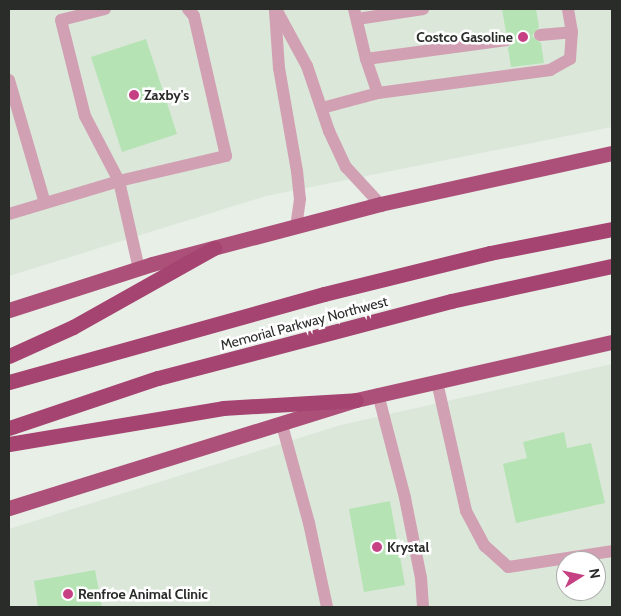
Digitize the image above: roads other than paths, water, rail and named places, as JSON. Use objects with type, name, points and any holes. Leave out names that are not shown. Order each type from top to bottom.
[{"type":"highway","points":[[9,310],[139,269],[380,204],[612,153]]},
{"type":"highway","name":"Memorial Parkway Northwest","points":[[9,382],[324,294],[490,253],[612,229]]},
{"type":"highway","points":[[9,356],[73,327],[214,248]]},
{"type":"highway","name":"Memorial Parkway Northwest","points":[[9,428],[158,378],[451,301],[612,266]]},
{"type":"highway","points":[[9,508],[356,400],[612,342]]},
{"type":"highway","points":[[9,444],[59,433],[223,408],[356,400]]},
{"type":"lane","points":[[105,9],[59,14],[85,116],[119,181],[139,269]]},
{"type":"lane","points":[[9,214],[119,181],[226,156],[194,16],[188,9]]},
{"type":"lane","points":[[276,9],[307,66],[346,167],[380,204]]},
{"type":"lane","points":[[276,9],[280,68],[300,199],[296,226]]},
{"type":"lane","points":[[378,93],[366,59],[355,14],[423,9]]},
{"type":"lane","points":[[322,108],[378,93],[550,70],[570,59],[572,32],[568,9]]},
{"type":"lane","points":[[540,35],[572,32]]},
{"type":"lane","points":[[366,59],[507,40]]},
{"type":"lane","points":[[9,80],[45,203]]},
{"type":"lane","points":[[437,382],[466,511],[484,546],[508,567],[612,551]]},
{"type":"lane","points":[[378,394],[406,507],[421,578],[422,607]]},
{"type":"lane","points":[[282,424],[309,523],[327,607]]},
{"type":"place","name":"Costco Gasoline","points":[[523,37]]},
{"type":"place","name":"Zaxby's","points":[[134,95]]},
{"type":"place","name":"Krystal","points":[[377,547]]},
{"type":"place","name":"Renfroe Animal Clinic","points":[[68,594]]}]
